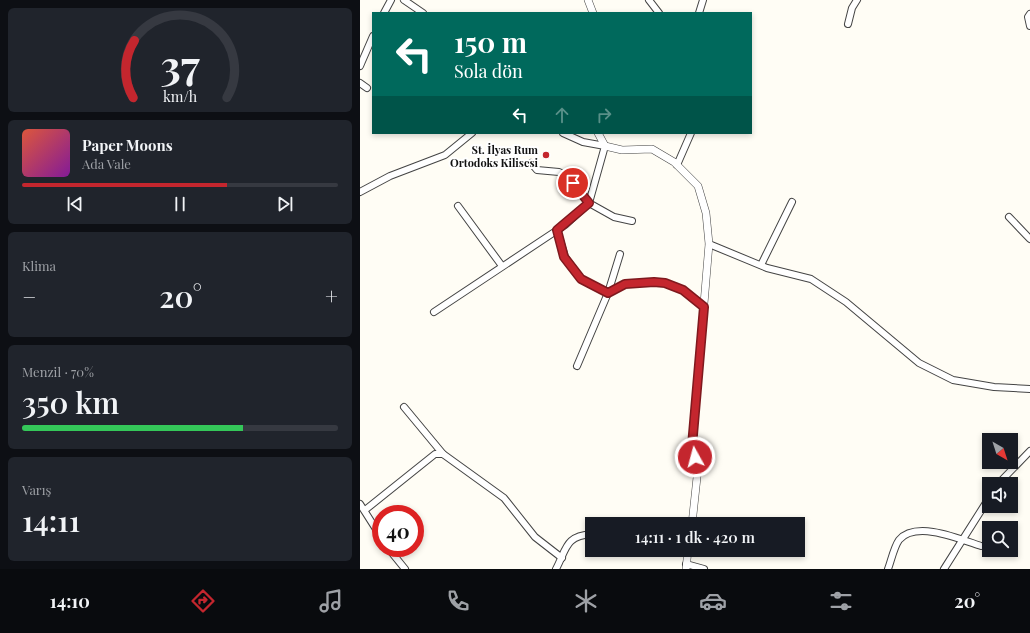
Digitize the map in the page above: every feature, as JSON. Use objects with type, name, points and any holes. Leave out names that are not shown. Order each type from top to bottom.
[{"type":"street","points":[[385,12],[391,0]]},
{"type":"street","points":[[404,0],[421,12]]},
{"type":"street","points":[[588,0],[593,12]]},
{"type":"street","points":[[648,0],[658,12]]},
{"type":"street","points":[[699,12],[703,0]]},
{"type":"street","points":[[848,24],[852,8],[857,0]]},
{"type":"street","points":[[1030,14],[1028,16],[1030,26]]},
{"type":"street","points":[[360,66],[372,38]]},
{"type":"street","points":[[360,83],[367,88]]},
{"type":"street","points":[[360,192],[390,176],[445,154],[471,134]]},
{"type":"street","points":[[565,134],[583,142],[622,150],[652,149],[677,165],[698,186],[706,213],[709,244],[692,446],[698,468],[693,517]]},
{"type":"street","points":[[434,312],[557,230],[589,203],[605,146],[599,134]]},
{"type":"street","points":[[677,165],[691,134]]},
{"type":"street","points":[[531,163],[537,170],[559,172],[567,176],[589,203],[614,217],[632,221]]},
{"type":"street","points":[[761,265],[792,202]]},
{"type":"street","points":[[458,206],[502,266]]},
{"type":"street","points":[[1009,217],[1030,239]]},
{"type":"street","points":[[557,230],[564,257],[581,279],[608,293]]},
{"type":"street","points":[[709,244],[761,265],[811,279],[846,302],[919,363],[953,380],[994,387],[1030,389]]},
{"type":"street","points":[[577,366],[608,293],[620,254]]},
{"type":"street","points":[[608,293],[625,284],[654,282],[665,283],[683,290],[704,307]]},
{"type":"street","points":[[404,407],[443,454],[504,498],[535,537],[562,558]]},
{"type":"street","points":[[1005,477],[1030,451]]},
{"type":"street","points":[[365,510],[435,454],[443,454]]},
{"type":"street","points":[[360,504],[372,522]]},
{"type":"street","points":[[944,569],[982,509]]},
{"type":"street","points":[[888,569],[899,541],[910,533],[922,530],[962,539],[981,546]]},
{"type":"street","points":[[556,569],[571,539],[585,535]]},
{"type":"street","points":[[395,557],[405,569]]},
{"type":"street","points":[[686,566],[704,569]]},
{"type":"place","name":"St. İlyas Rum Ortodoks Kilisesi","points":[[546,155]]},
{"type":"route","points":[[573,183],[589,203],[565,225],[557,230],[564,257],[581,279],[608,293],[625,284],[654,282],[665,283],[683,290],[704,307],[692,446],[695,457]]}]
